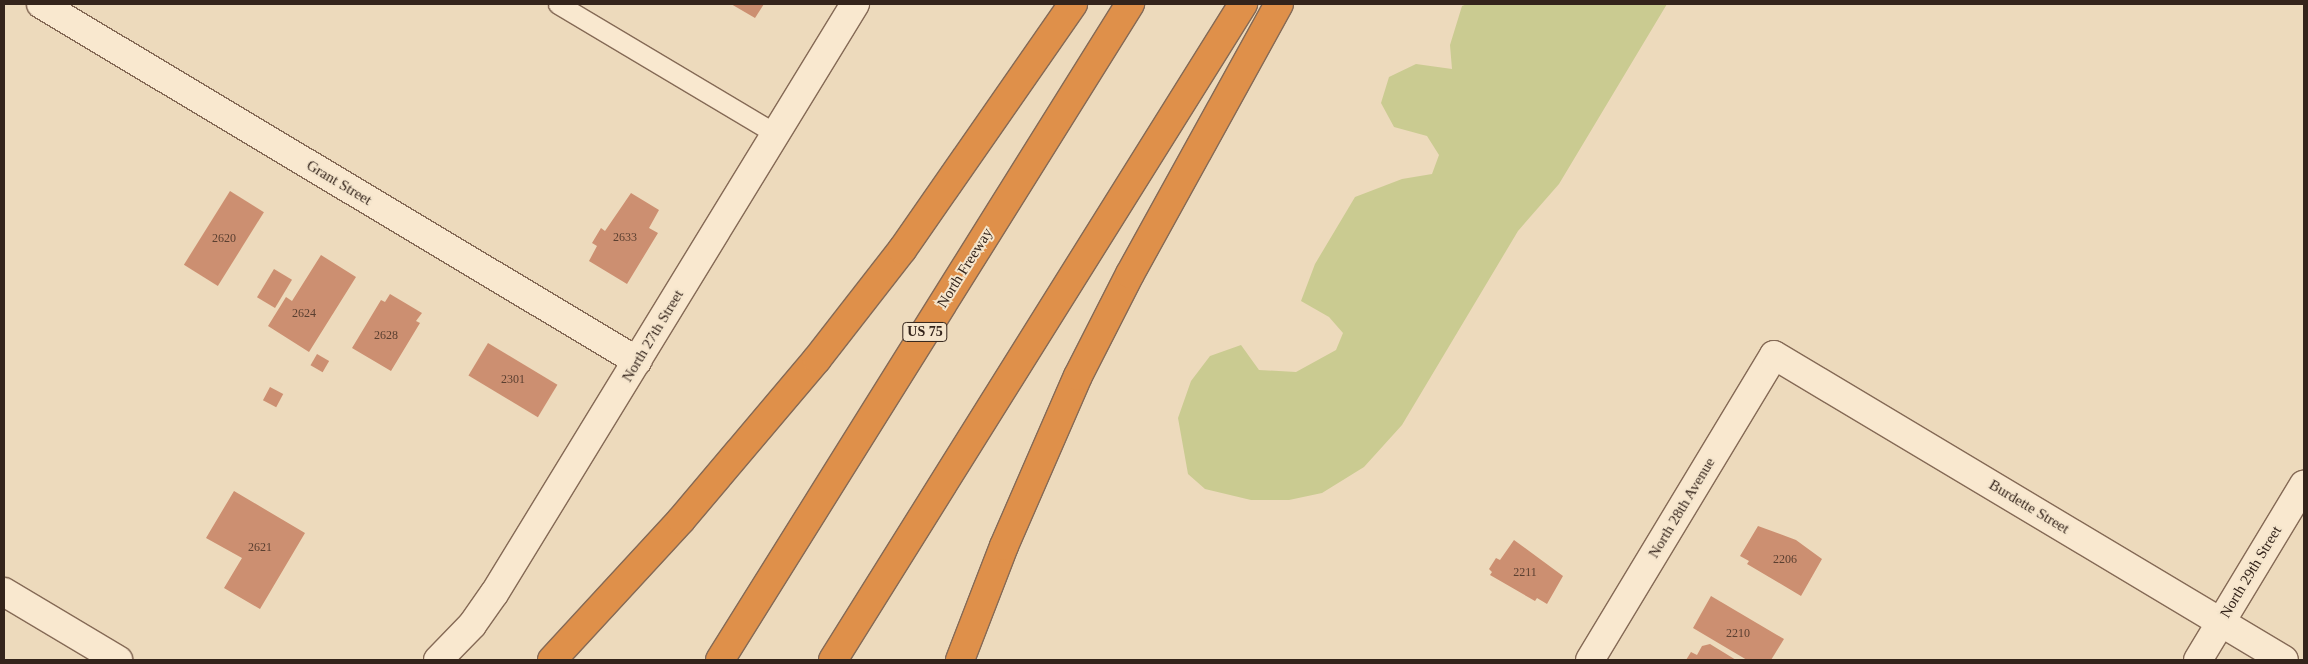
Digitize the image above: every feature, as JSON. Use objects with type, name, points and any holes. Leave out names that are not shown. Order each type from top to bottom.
[{"type":"highway","points":[[552,660],[681,520],[817,359],[902,250],[1073,4]]},
{"type":"highway","name":"North Freeway","points":[[720,660],[1130,4]]},
{"type":"highway","points":[[833,660],[1243,4]]},
{"type":"highway","points":[[960,660],[1004,546],[1082,368],[1130,274],[1279,4]]},
{"type":"street","name":"Grant Street","points":[[41,4],[637,362]]},
{"type":"street","name":"North 27th Street","points":[[438,660],[487,605],[855,4]]},
{"type":"street","name":"Burdette Street","points":[[1774,355],[2284,660]]},
{"type":"street","name":"North 28th Avenue","points":[[1590,660],[1774,355]]},
{"type":"street","name":"North 29th Street","points":[[2198,660],[2304,484]]},
{"type":"street","points":[[4,592],[118,660]]},
{"type":"lane","points":[[558,4],[776,134]]},
{"type":"green space","points":[[1467,4],[1667,4],[1559,184],[1518,231],[1402,425],[1364,467],[1322,493],[1289,500],[1251,500],[1205,489],[1188,474],[1178,418],[1191,381],[1210,356],[1241,345],[1259,370],[1296,372],[1336,350],[1343,333],[1329,317],[1301,301],[1315,264],[1355,197],[1402,179],[1432,174],[1439,155],[1427,136],[1394,127],[1381,103],[1389,77],[1416,64],[1452,69],[1450,45],[1462,6]]},
{"type":"building","points":[[731,4],[764,4],[755,18]]},
{"type":"building","points":[[230,191],[264,212],[218,286],[184,265]]},
{"type":"building","points":[[631,193],[659,210],[649,228],[658,233],[627,284],[589,261],[597,246],[592,243],[601,228],[605,231]]},
{"type":"building","points":[[321,255],[356,277],[309,352],[268,326],[286,297],[292,301]]},
{"type":"building","points":[[274,269],[292,280],[275,308],[257,297]]},
{"type":"building","points":[[390,294],[422,313],[416,321],[420,323],[391,371],[352,348],[381,300],[385,302]]},
{"type":"building","points":[[488,343],[557,385],[538,417],[468,376]]},
{"type":"building","points":[[317,354],[329,361],[323,372],[310,365]]},
{"type":"building","points":[[270,387],[283,394],[276,407],[263,400]]},
{"type":"building","points":[[234,491],[305,533],[260,609],[224,588],[242,558],[206,538]]},
{"type":"building","points":[[1758,526],[1796,540],[1822,559],[1801,596],[1747,564],[1749,561],[1740,556]]},
{"type":"building","points":[[1514,540],[1563,576],[1547,604],[1537,598],[1535,601],[1490,575],[1492,572],[1489,569],[1496,558],[1500,560]]},
{"type":"building","points":[[1711,596],[1784,639],[1771,660],[1747,660],[1693,628]]},
{"type":"building","points":[[1710,644],[1736,660],[1686,660],[1691,652],[1697,655],[1702,646]]}]
